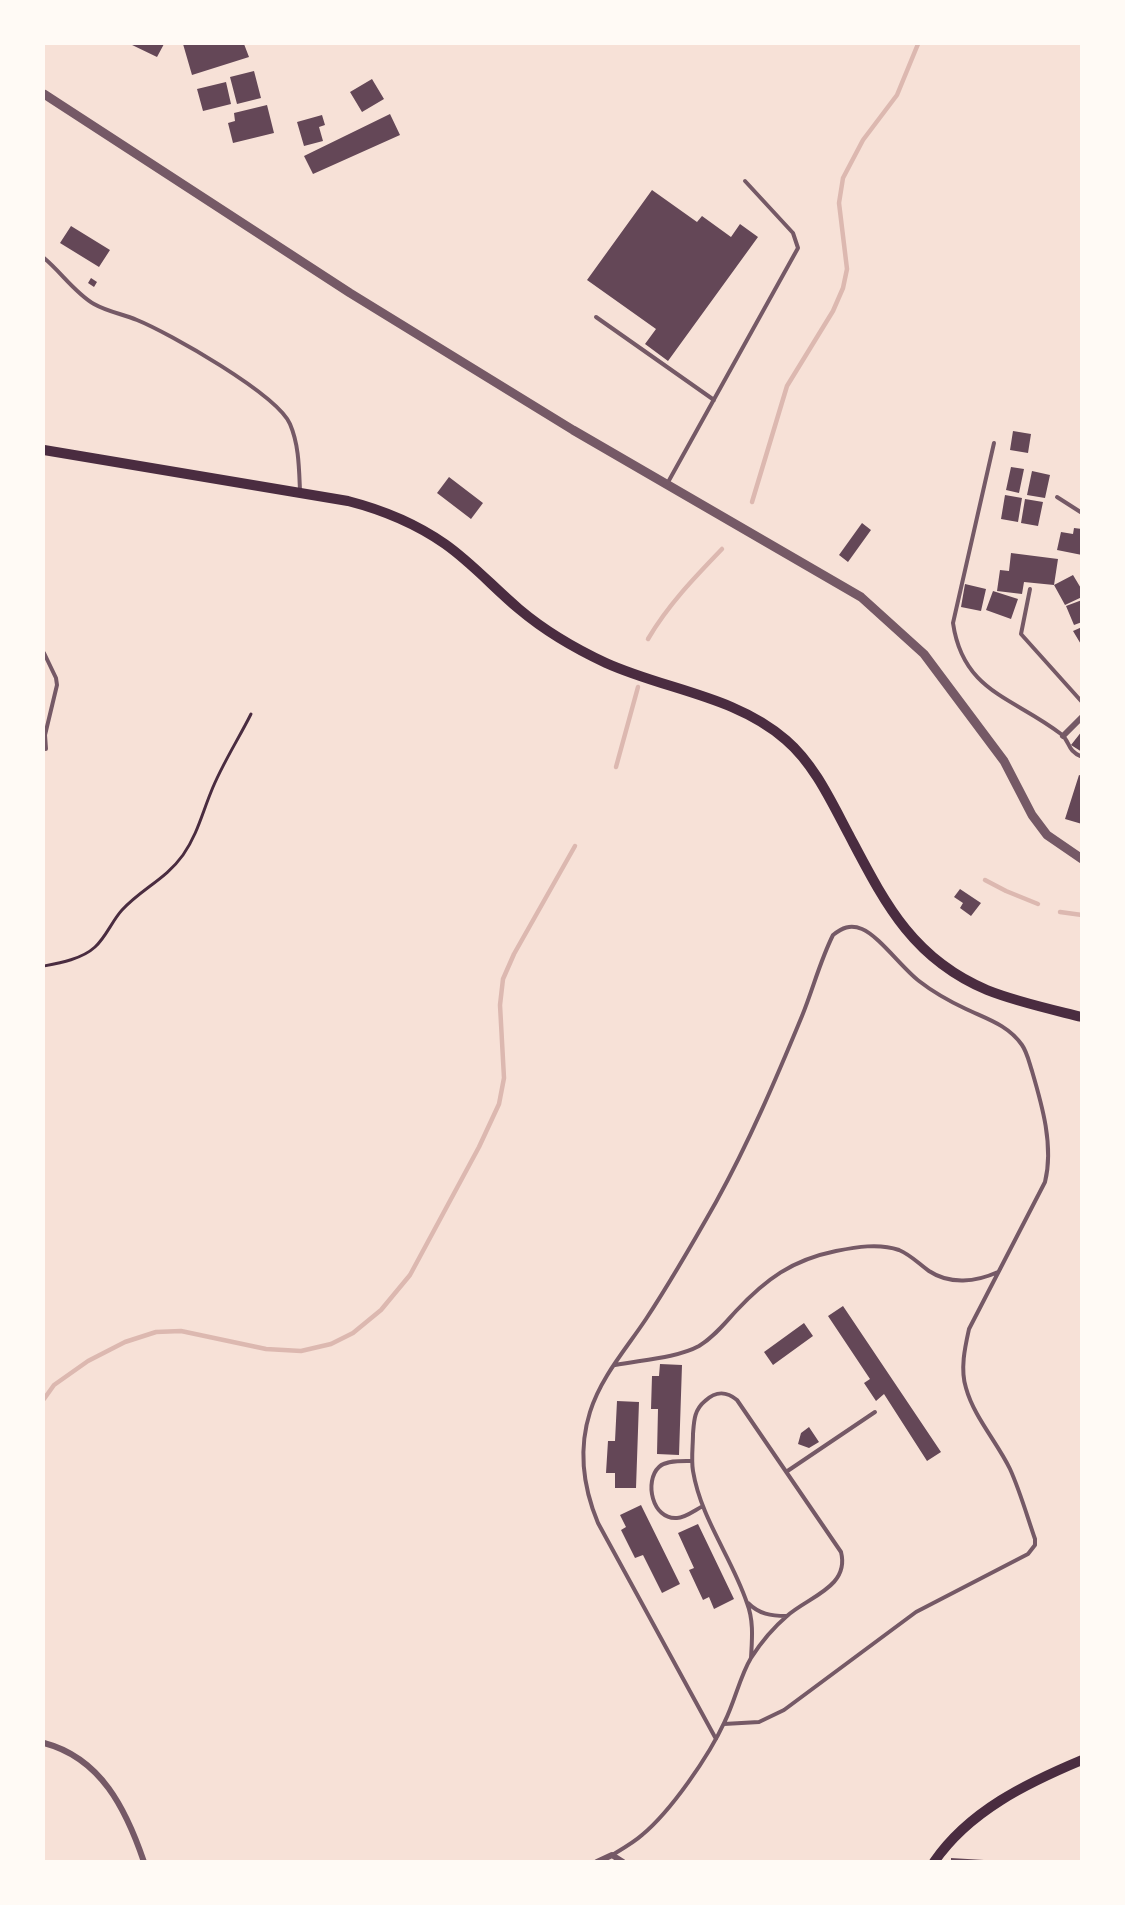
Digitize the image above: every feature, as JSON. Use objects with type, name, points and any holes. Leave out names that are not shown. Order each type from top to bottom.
[{"type":"main road","points":[[44,450],[300,492],[376,508],[418,527],[446,545],[521,610],[579,650],[636,675],[722,703],[768,726],[801,755],[814,773],[877,888],[916,942],[954,973],[978,986],[1010,998],[1082,1017]]},
{"type":"main road","points":[[934,1862],[953,1838],[993,1805],[1040,1778],[1082,1760]]},
{"type":"street","points":[[44,94],[350,293],[573,430],[861,597],[924,654],[998,752],[1032,815],[1047,835],[1082,860]]},
{"type":"street","points":[[1063,736],[1082,717]]},
{"type":"street","points":[[44,1743],[74,1755],[91,1768],[108,1787],[124,1810],[144,1862]]},
{"type":"street","points":[[597,1862],[612,1855],[623,1862]]},
{"type":"lane","points":[[667,484],[798,248],[792,233],[745,181]]},
{"type":"lane","points":[[44,258],[88,300],[107,310],[137,320],[189,347],[222,366],[280,410],[289,421],[297,445],[300,492]]},
{"type":"lane","points":[[596,317],[714,400]]},
{"type":"lane","points":[[994,443],[953,623],[955,638],[965,664],[978,678],[993,692],[1063,736],[1072,752],[1082,757]]},
{"type":"lane","points":[[1057,497],[1082,513]]},
{"type":"lane","points":[[1030,589],[1021,634],[1082,702]]},
{"type":"lane","points":[[44,653],[57,685],[45,735],[46,749]]},
{"type":"lane","points":[[716,1738],[598,1523],[591,1506],[583,1468],[585,1430],[597,1393],[664,1290],[717,1200],[777,1076],[833,935],[850,926],[863,929],[874,937],[902,966],[934,992],[998,1023],[1016,1038],[1024,1047],[1040,1097],[1045,1126],[1048,1170],[1045,1182],[969,1329],[964,1350],[965,1388],[1012,1473],[1035,1539],[1033,1550],[916,1612],[784,1710],[759,1722],[724,1724]]},
{"type":"lane","points":[[614,1365],[679,1353],[700,1345],[713,1335],[759,1286],[792,1266],[829,1252],[888,1247],[909,1255],[937,1276],[961,1281],[981,1279],[998,1272]]},
{"type":"lane","points":[[612,1855],[642,1836],[679,1795],[724,1724],[751,1658],[786,1616],[837,1580],[843,1562],[841,1552],[737,1400],[722,1392],[699,1405],[695,1414],[693,1472],[703,1506],[747,1603],[752,1630],[751,1658]]},
{"type":"lane","points":[[786,1472],[875,1412]]},
{"type":"lane","points":[[692,1461],[661,1465],[651,1484],[651,1491],[658,1509],[670,1517],[680,1518],[703,1506]]},
{"type":"lane","points":[[747,1603],[755,1610],[766,1614],[786,1616]]},
{"type":"path","points":[[44,966],[76,958],[94,948],[120,911],[146,888],[161,879],[178,861],[200,825],[211,792],[251,714]]},
{"type":"building","points":[[130,44],[164,44],[157,57]]},
{"type":"building","points":[[183,44],[244,44],[249,57],[192,75]]},
{"type":"building","points":[[254,71],[261,98],[237,104],[230,77]]},
{"type":"building","points":[[372,79],[384,99],[362,112],[350,92]]},
{"type":"building","points":[[226,82],[231,104],[203,111],[197,89]]},
{"type":"building","points":[[267,105],[274,133],[233,143],[228,123],[235,121],[234,113]]},
{"type":"building","points":[[390,114],[400,135],[313,174],[304,156]]},
{"type":"building","points":[[322,115],[325,125],[319,127],[323,141],[304,146],[297,122]]},
{"type":"building","points":[[652,190],[697,222],[702,216],[731,237],[740,224],[758,237],[668,361],[645,344],[656,329],[587,280]]},
{"type":"building","points":[[71,226],[110,250],[99,267],[60,243]]},
{"type":"building","points":[[91,278],[97,282],[94,287],[88,283]]},
{"type":"building","points":[[1013,431],[1031,434],[1028,453],[1010,450]]},
{"type":"building","points":[[1011,467],[1024,469],[1019,493],[1006,490]]},
{"type":"building","points":[[1032,471],[1050,475],[1045,498],[1027,495]]},
{"type":"building","points":[[449,477],[483,503],[471,519],[437,493]]},
{"type":"building","points":[[1005,495],[1022,498],[1018,522],[1001,519]]},
{"type":"building","points":[[1025,499],[1043,502],[1038,526],[1021,523]]},
{"type":"building","points":[[862,523],[871,530],[848,562],[839,555]]},
{"type":"building","points":[[1074,528],[1082,529],[1082,555],[1057,550],[1061,532],[1073,534]]},
{"type":"building","points":[[1011,553],[1058,559],[1054,585],[1024,582],[1022,594],[997,591],[1000,570],[1009,571]]},
{"type":"building","points":[[1073,575],[1082,590],[1082,597],[1065,605],[1054,585]]},
{"type":"building","points":[[965,584],[986,589],[981,611],[961,607]]},
{"type":"building","points":[[993,591],[1018,599],[1011,619],[986,610]]},
{"type":"building","points":[[1082,600],[1082,622],[1074,625],[1066,606]]},
{"type":"building","points":[[1082,627],[1082,646],[1073,631]]},
{"type":"building","points":[[1082,731],[1082,752],[1071,745]]},
{"type":"building","points":[[1079,775],[1082,776],[1082,824],[1065,819]]},
{"type":"building","points":[[960,889],[981,903],[971,916],[960,908],[963,903],[954,897]]},
{"type":"building","points":[[843,1306],[941,1452],[927,1461],[884,1394],[876,1401],[864,1383],[870,1379],[828,1316]]},
{"type":"building","points":[[804,1323],[813,1336],[773,1365],[764,1352]]},
{"type":"building","points":[[660,1364],[682,1365],[679,1455],[657,1454],[658,1409],[651,1409],[652,1376],[659,1376]]},
{"type":"building","points":[[617,1401],[639,1402],[636,1488],[615,1488],[615,1473],[606,1473],[608,1441],[615,1441]]},
{"type":"building","points":[[809,1427],[819,1442],[809,1448],[798,1444],[801,1433]]},
{"type":"building","points":[[641,1505],[680,1584],[662,1593],[643,1555],[635,1558],[621,1530],[626,1527],[620,1515]]},
{"type":"building","points":[[698,1524],[734,1599],[714,1609],[709,1597],[703,1600],[689,1570],[694,1568],[678,1533]]},
{"type":"building","points":[[951,1858],[984,1860],[984,1862],[951,1862]]},
{"type":"waterway","points":[[752,502],[787,386],[833,311],[843,288],[847,269],[839,203],[843,178],[863,140],[897,95],[918,44]]},
{"type":"waterway","points":[[648,639],[673,603],[722,549]]},
{"type":"waterway","points":[[616,767],[638,687]]},
{"type":"waterway","points":[[44,1399],[54,1385],[88,1361],[125,1342],[156,1332],[181,1331],[266,1349],[301,1351],[331,1344],[353,1333],[381,1310],[410,1275],[479,1147],[499,1104],[504,1078],[500,1005],[503,979],[514,954],[575,846]]},
{"type":"waterway","points":[[985,880],[1038,904]]},
{"type":"waterway","points":[[1060,912],[1082,915]]}]
